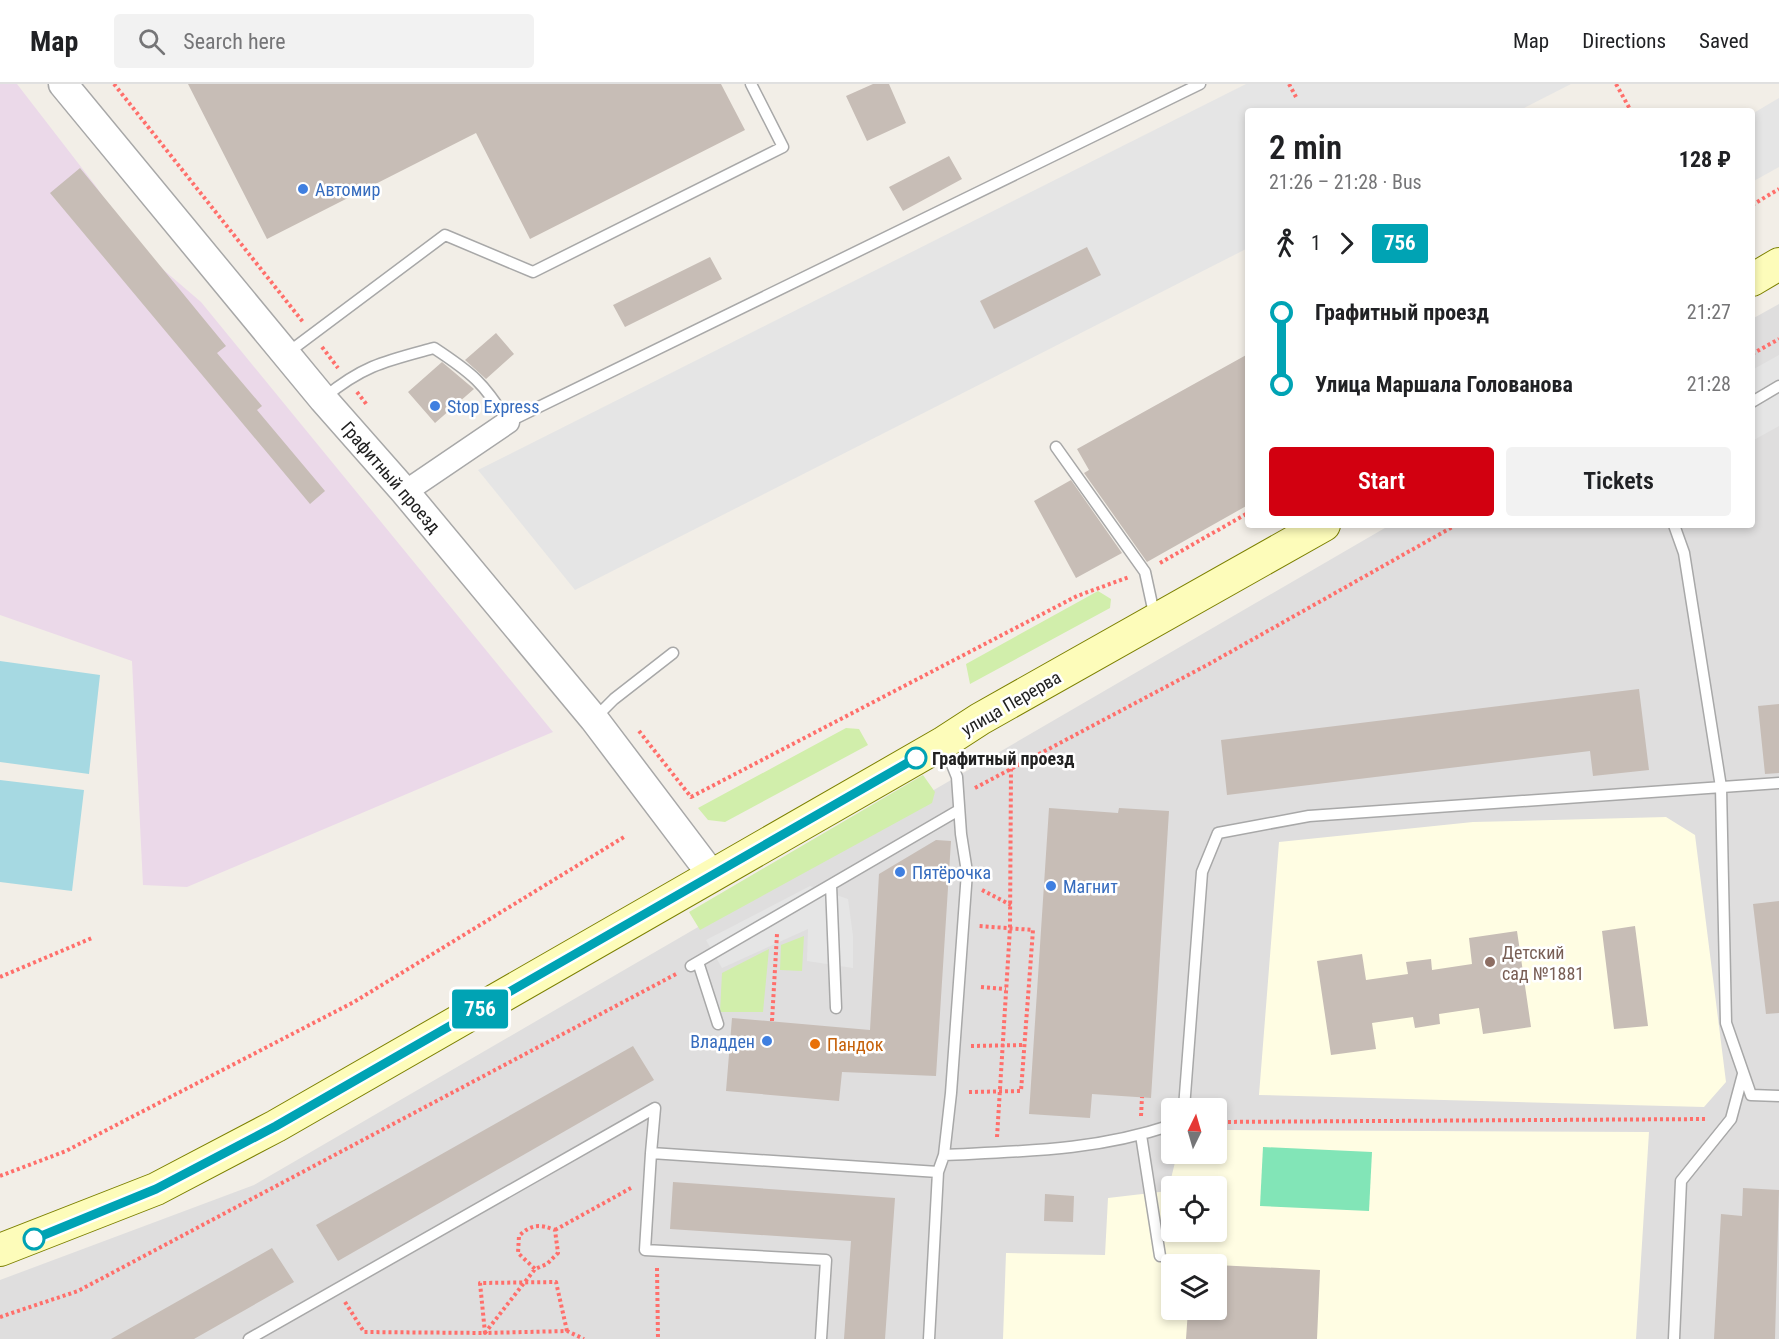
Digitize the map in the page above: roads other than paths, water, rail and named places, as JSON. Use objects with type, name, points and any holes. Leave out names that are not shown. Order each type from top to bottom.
[{"type":"main road","points":[[1755,278],[1779,264]]},
{"type":"main road","name":"улица Перерва","points":[[0,1250],[156,1189],[256,1136],[943,743],[980,719],[1319,528]]},
{"type":"street","name":"Графитный проезд","points":[[63,84],[323,399],[405,492],[594,719],[712,875]]},
{"type":"street","points":[[405,492],[508,422]]},
{"type":"lane","points":[[286,354],[445,235],[533,272],[783,147],[751,84]]},
{"type":"lane","points":[[323,399],[347,379],[376,363],[434,348],[472,372],[492,396],[508,422],[1200,84]]},
{"type":"lane","points":[[1755,400],[1779,386]]},
{"type":"lane","points":[[1056,447],[1144,572],[1156,621]]},
{"type":"lane","points":[[1675,528],[1684,553],[1721,787],[1726,1023],[1751,1095],[1779,1096]]},
{"type":"lane","points":[[594,719],[614,699],[673,653]]},
{"type":"lane","points":[[928,1339],[938,1172],[944,1155],[951,1092],[966,882],[957,777],[943,743]]},
{"type":"lane","points":[[1185,1098],[1202,872],[1218,833],[1309,816],[1779,783]]},
{"type":"lane","points":[[718,1024],[695,964],[959,810]]},
{"type":"lane","points":[[831,885],[836,1008]]},
{"type":"lane","points":[[1674,1339],[1681,1181],[1731,1119],[1743,1072]]},
{"type":"lane","points":[[249,1339],[655,1108],[645,1250],[826,1260],[821,1339]]},
{"type":"lane","points":[[944,1155],[1077,1148],[1161,1129]]},
{"type":"lane","points":[[1141,1135],[1160,1256]]},
{"type":"lane","points":[[651,1153],[938,1172]]},
{"type":"water","points":[[0,661],[100,675],[89,774],[0,762]]},
{"type":"water","points":[[0,780],[84,790],[72,891],[0,882]]},
{"type":"place","name":"Автомир","points":[[303,189]]},
{"type":"place","name":"Stop Express","points":[[435,406]]},
{"type":"place","name":"Графитный проезд","points":[[916,758]]},
{"type":"place","name":"Пятёрочка","points":[[900,872]]},
{"type":"place","name":"Магнит","points":[[1051,886]]},
{"type":"place","name":"Детский сад №1881","points":[[1490,962]]},
{"type":"place","name":"Владден","points":[[767,1041]]},
{"type":"place","name":"Пандок","points":[[815,1044]]}]
